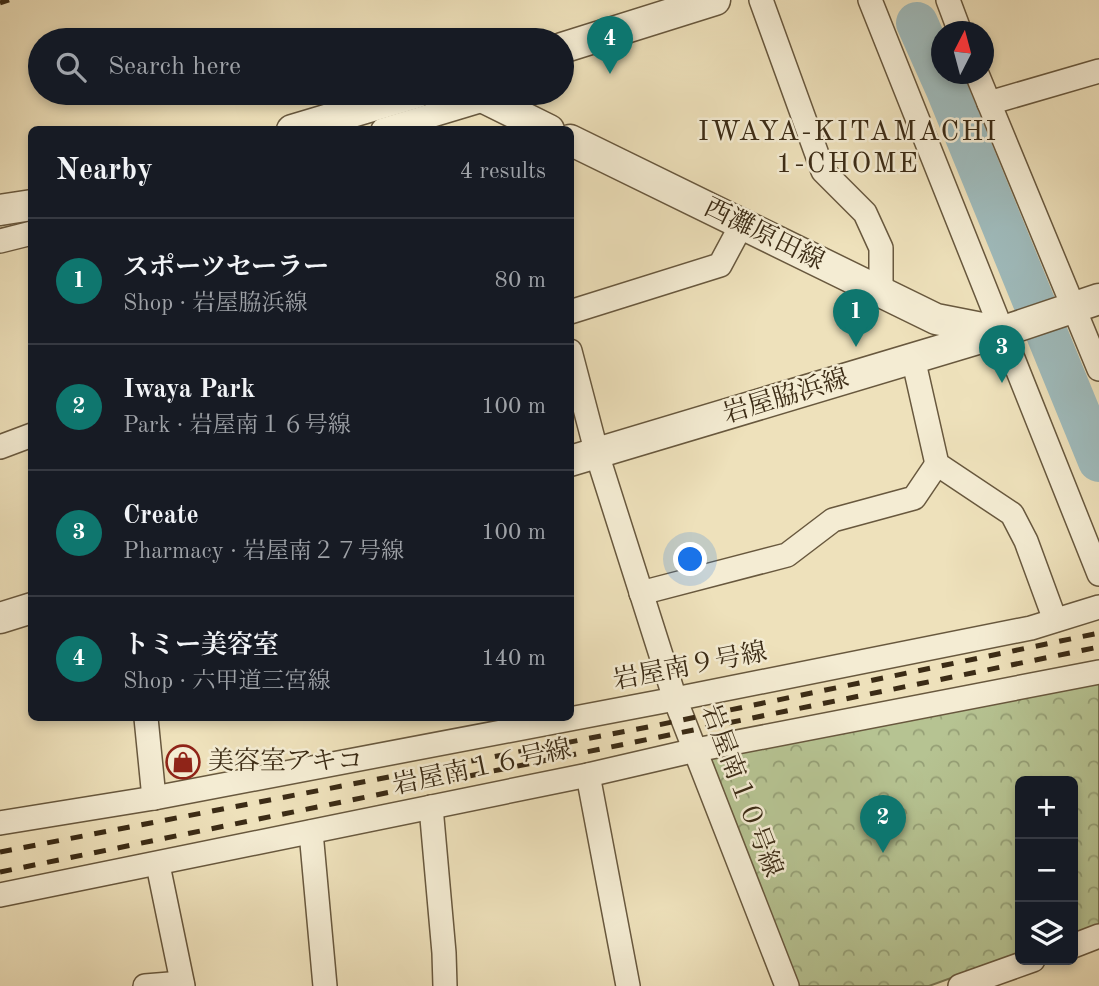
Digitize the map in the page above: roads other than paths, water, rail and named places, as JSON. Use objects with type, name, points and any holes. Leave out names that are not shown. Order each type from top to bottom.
[{"type":"street","points":[[574,44],[715,0]]},
{"type":"street","points":[[761,0],[824,171],[864,213],[881,248],[881,292]]},
{"type":"street","points":[[870,0],[1099,574]]},
{"type":"street","points":[[948,0],[956,21]]},
{"type":"street","points":[[989,103],[1099,71]]},
{"type":"street","points":[[981,84],[1086,303],[1099,369]]},
{"type":"street","points":[[305,126],[376,105]]},
{"type":"street","points":[[394,126],[454,105]]},
{"type":"street","points":[[496,105],[533,125]]},
{"type":"street","name":"西灘原田線","points":[[574,142],[936,319],[1001,331]]},
{"type":"street","points":[[0,210],[28,206]]},
{"type":"street","points":[[574,311],[720,265],[742,224]]},
{"type":"street","points":[[0,241],[28,234]]},
{"type":"street","name":"岩屋脇浜線","points":[[584,458],[1086,303]]},
{"type":"street","points":[[914,358],[937,464],[1012,514],[1026,541],[1055,620]]},
{"type":"street","name":"岩屋南１０号線","points":[[574,382],[584,458],[641,593],[675,699],[787,986]]},
{"type":"street","points":[[0,447],[28,436]]},
{"type":"street","points":[[641,593],[787,555],[833,520],[914,498],[937,464]]},
{"type":"street","name":"岩屋南９号線","points":[[574,718],[1031,628],[1099,607]]},
{"type":"street","points":[[0,618],[28,609]]},
{"type":"street","name":"岩屋南１６号線","points":[[0,895],[158,865],[695,750],[1099,672]]},
{"type":"street","points":[[146,721],[154,798]]},
{"type":"street","name":"岩屋南９号線","points":[[0,823],[154,798],[559,721]]},
{"type":"street","points":[[588,775],[628,986]]},
{"type":"street","points":[[431,807],[444,953],[444,986]]},
{"type":"street","points":[[311,832],[326,986]]},
{"type":"street","points":[[145,986],[183,984],[158,865]]},
{"type":"street","points":[[1078,944],[1099,936]]},
{"type":"street","points":[[960,986],[1019,965]]},
{"type":"waterway","points":[[917,23],[1099,461]]},
{"type":"railway","points":[[0,3],[9,0]]},
{"type":"railway","points":[[0,852],[653,726],[1099,633]]},
{"type":"railway","points":[[0,872],[1099,647]]},
{"type":"place","name":"トミー美容室","points":[[610,74]]},
{"type":"place","name":"スポーツセーラー","points":[[856,347]]},
{"type":"place","name":"Create","points":[[1002,383]]},
{"type":"place","name":"美容室アキコ","points":[[183,762]]},
{"type":"place","name":"Iwaya Park","points":[[883,853]]},
{"type":"district","name":"IWAYA-KITAMACHI 1-CHOME","points":[[848,149]]}]
